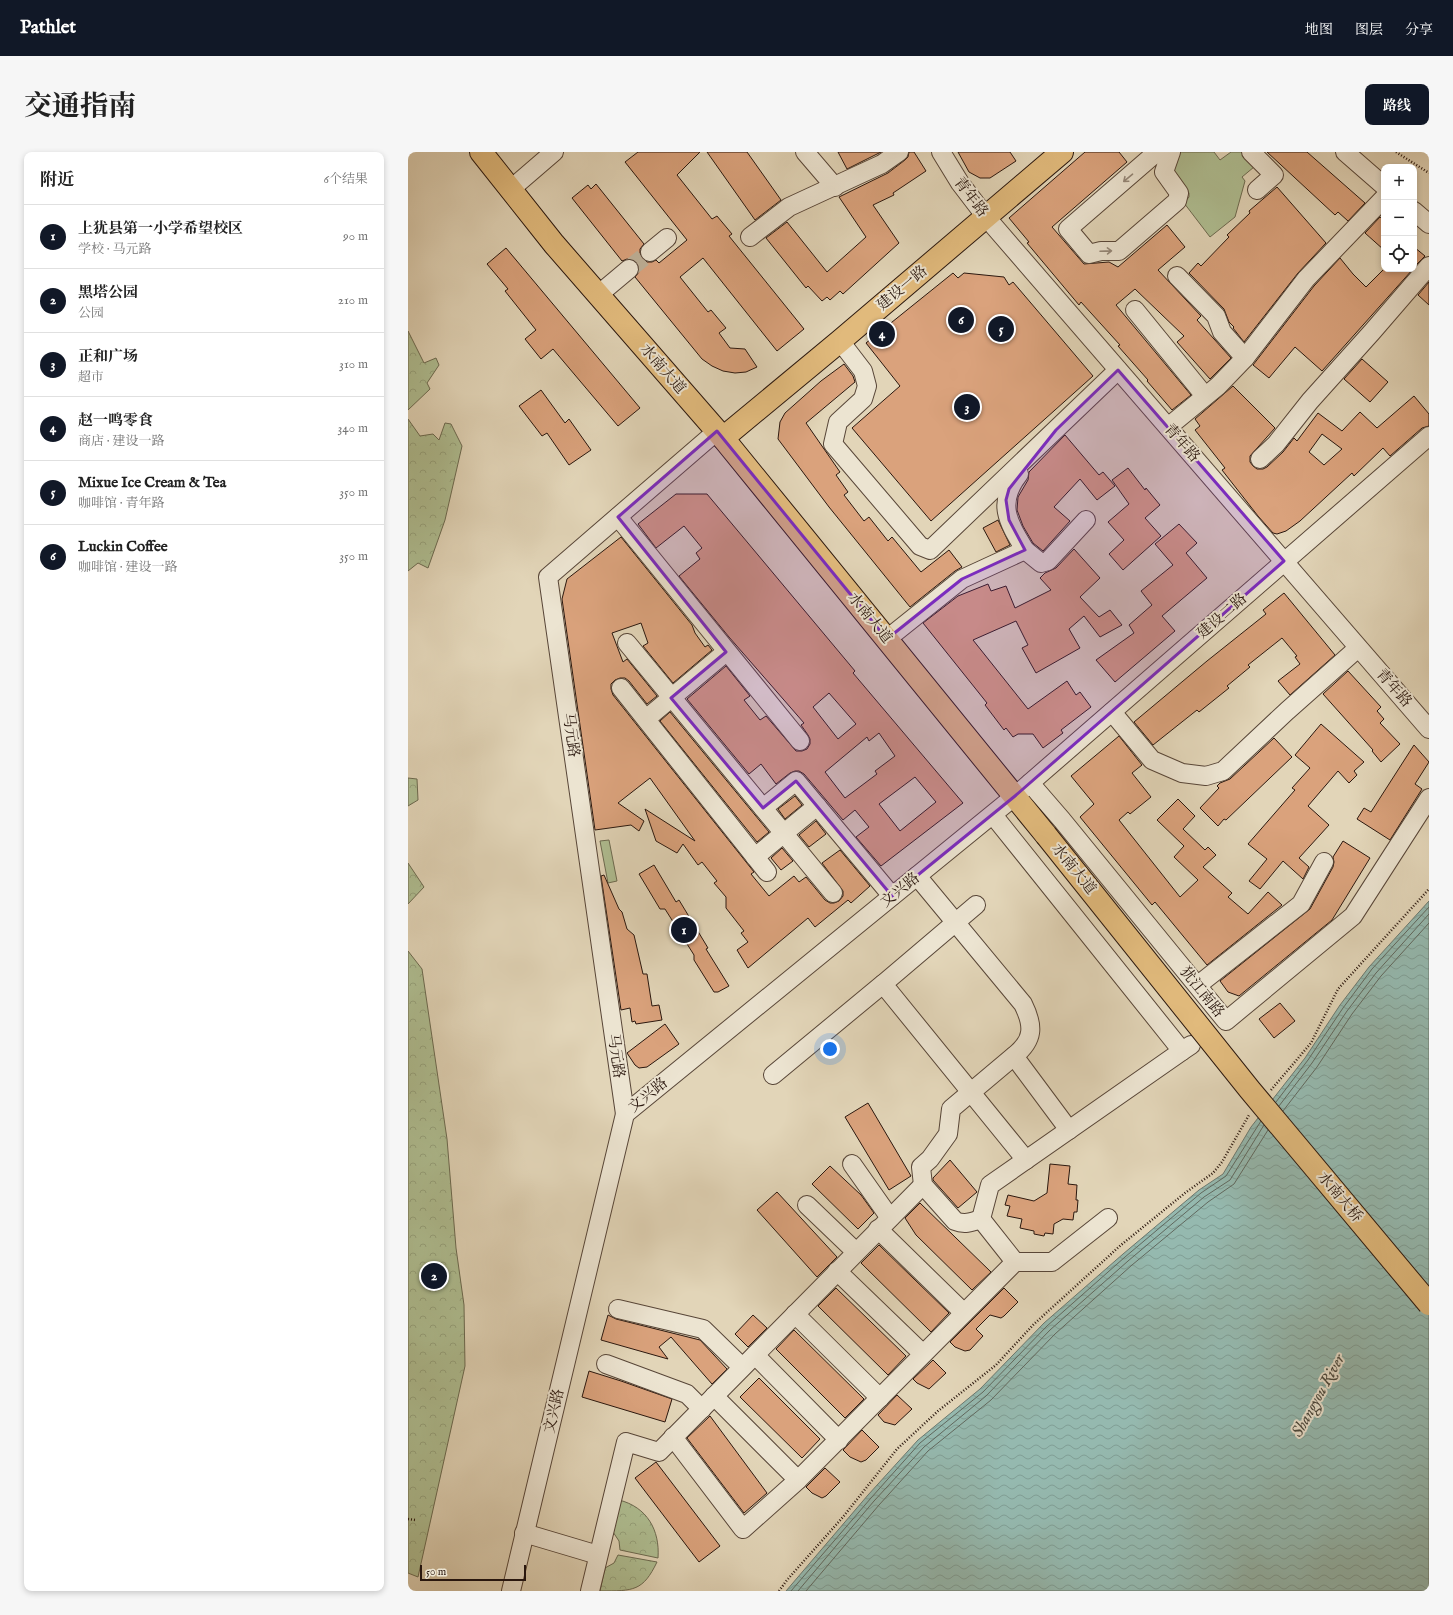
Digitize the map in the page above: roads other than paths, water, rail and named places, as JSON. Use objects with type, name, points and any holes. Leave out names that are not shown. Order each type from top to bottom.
[{"type":"main road","name":"水南大道","points":[[481,152],[554,244],[718,432],[887,639],[1023,790],[1046,835],[1260,1091]]},
{"type":"main road","points":[[718,432],[983,214],[1047,152]]},
{"type":"main road","name":"建设一路","points":[[718,432],[840,341],[983,214],[1062,152]]},
{"type":"main road","name":"水南大桥","points":[[1260,1091],[1429,1304]]},
{"type":"street","points":[[511,189],[554,152]]},
{"type":"street","points":[[805,152],[834,187]]},
{"type":"street","points":[[750,237],[789,207],[882,164],[899,152]]},
{"type":"street","name":"青年路","points":[[941,152],[960,183],[983,214],[1429,730]]},
{"type":"street","points":[[1164,172],[1171,152]]},
{"type":"street","points":[[1251,152],[1274,175],[1257,190]]},
{"type":"street","points":[[1345,152],[1381,183]]},
{"type":"street","points":[[1151,158],[1164,172],[1179,193],[1177,201],[1119,251],[1100,251],[1088,254],[1068,228],[1151,158]]},
{"type":"street","points":[[1168,427],[1205,396],[1245,358],[1306,279],[1382,200]]},
{"type":"street","points":[[1417,214],[1429,224]]},
{"type":"street","points":[[650,252],[667,238]]},
{"type":"street","points":[[1260,459],[1276,444],[1310,401],[1429,266]]},
{"type":"street","points":[[598,295],[629,269]]},
{"type":"street","points":[[1178,276],[1216,316],[1222,332],[1245,358]]},
{"type":"street","points":[[1135,310],[1205,396]]},
{"type":"street","points":[[840,341],[863,371],[868,386],[863,399],[838,422],[833,444],[920,546],[930,550],[1118,370]]},
{"type":"street","points":[[1056,430],[1018,476],[1009,490],[1006,500],[1009,520],[1025,550],[1041,563],[1048,561],[1086,520]]},
{"type":"street","name":"马元路","points":[[624,1114],[548,577],[718,432]]},
{"type":"street","name":"建设二路","points":[[1023,790],[1429,436]]},
{"type":"street","points":[[618,517],[726,652],[800,741]]},
{"type":"street","points":[[887,639],[962,579],[1025,550]]},
{"type":"street","points":[[627,643],[833,893]]},
{"type":"street","points":[[1112,712],[1152,760],[1182,773],[1206,776],[1223,771],[1287,711],[1358,648]]},
{"type":"street","points":[[646,719],[726,652]]},
{"type":"street","points":[[621,688],[767,872]]},
{"type":"street","points":[[763,808],[796,781],[892,896]]},
{"type":"street","name":"文兴路","points":[[511,1591],[624,1114],[1023,790]]},
{"type":"street","name":"犹江南路","points":[[1023,790],[1067,826],[1198,985],[1224,1022],[1353,916],[1429,798]]},
{"type":"street","points":[[755,858],[817,806]]},
{"type":"street","points":[[981,1219],[990,1185],[1187,1048],[993,815]]},
{"type":"street","points":[[1198,985],[1301,904],[1324,862]]},
{"type":"street","points":[[917,876],[1023,1004],[1027,1011],[1030,1026],[1030,1034],[1026,1046],[951,1109],[948,1134],[930,1159],[922,1167],[923,1185],[955,1221],[969,1223],[981,1219]]},
{"type":"street","points":[[773,1075],[976,905]]},
{"type":"street","points":[[883,984],[1026,1160]]},
{"type":"street","points":[[1014,1056],[1069,1130]]},
{"type":"street","points":[[852,1164],[884,1224],[964,1313]]},
{"type":"street","points":[[590,1591],[626,1442],[659,1452],[923,1185]]},
{"type":"street","points":[[807,1204],[856,1252]]},
{"type":"street","points":[[673,1437],[743,1528],[798,1480],[839,1440],[1015,1262],[1052,1262],[1108,1218]]},
{"type":"street","points":[[981,1219],[1015,1262]]},
{"type":"street","points":[[838,1271],[924,1354]]},
{"type":"street","points":[[618,1308],[703,1329],[748,1361],[839,1440]]},
{"type":"street","points":[[795,1314],[880,1398]]},
{"type":"street","points":[[606,1364],[688,1394],[702,1408]]},
{"type":"street","points":[[714,1396],[798,1480]]},
{"type":"street","points":[[524,1533],[598,1554]]},
{"type":"water","name":"Shangyou River","points":[[1429,901],[1429,1591],[786,1591],[868,1495],[918,1440],[980,1389],[1044,1323],[1123,1254],[1199,1190],[1223,1174],[1251,1127],[1305,1058],[1340,1005],[1369,967]]},
{"type":"tunnel","points":[[629,269],[650,252]]},
{"type":"place","name":"Luckin Coffee","points":[[961,320]]},
{"type":"place","name":"Mixue Ice Cream & Tea","points":[[1001,329]]},
{"type":"place","name":"赵一鸣零食","points":[[882,334]]},
{"type":"place","name":"正和广场","points":[[967,407]]},
{"type":"place","name":"上犹县第一小学希望校区","points":[[684,930]]},
{"type":"place","name":"黑塔公园","points":[[434,1276]]}]
